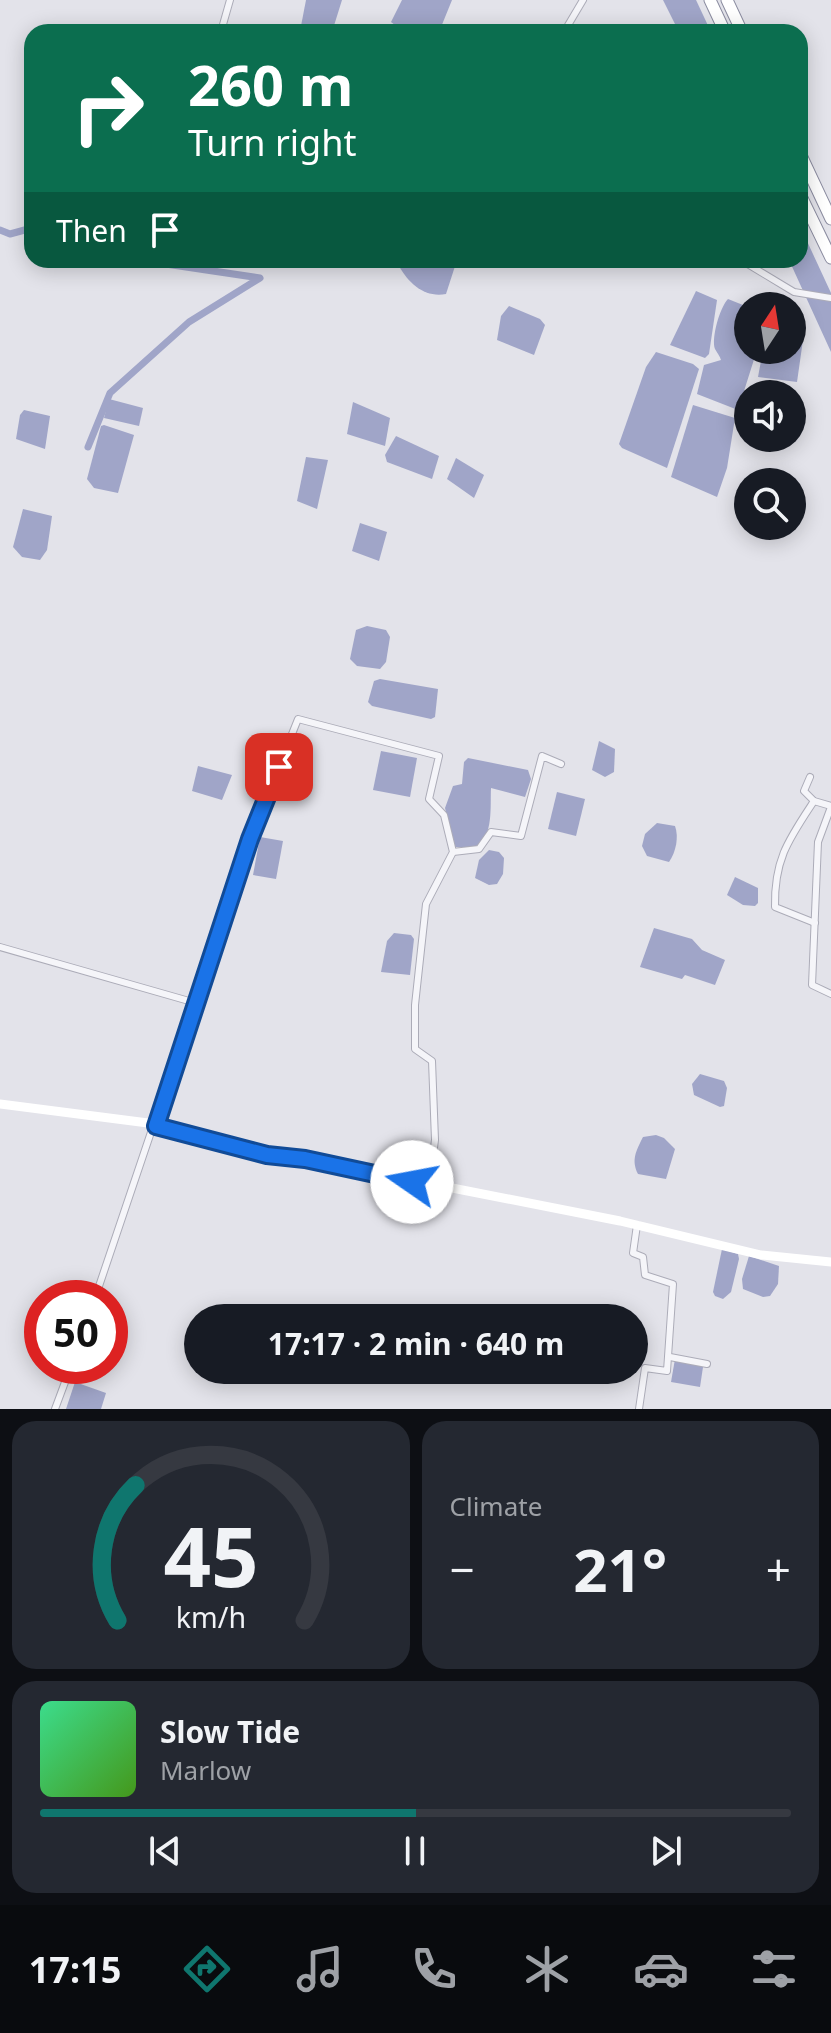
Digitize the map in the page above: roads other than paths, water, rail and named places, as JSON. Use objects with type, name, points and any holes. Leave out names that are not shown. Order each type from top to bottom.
[{"type":"highway","points":[[710,0],[721,24]]},
{"type":"highway","points":[[727,0],[738,24]]},
{"type":"highway","points":[[808,170],[831,219]]},
{"type":"highway","points":[[808,211],[831,258]]},
{"type":"main road","points":[[0,1104],[156,1126],[267,1155],[305,1159],[637,1225],[761,1255],[831,1262]]},
{"type":"street","points":[[223,24],[230,0]]},
{"type":"street","points":[[569,24],[583,0]]},
{"type":"street","points":[[754,268],[794,292],[831,298]]},
{"type":"street","points":[[101,1280],[156,1126],[250,839],[298,719],[439,756],[429,799],[444,815],[453,852],[426,904],[415,1005],[415,1049],[432,1061],[435,1140],[429,1185]]},
{"type":"street","points":[[453,852],[479,849],[491,832],[521,836],[542,756],[561,764]]},
{"type":"street","points":[[810,777],[804,791],[814,801],[831,806],[818,842],[812,985],[831,994]]},
{"type":"street","points":[[814,801],[780,857],[774,886],[775,907],[815,923]]},
{"type":"street","points":[[0,947],[196,1003]]},
{"type":"street","points":[[637,1225],[633,1253],[643,1257],[645,1275],[673,1284],[667,1371],[645,1368],[639,1409]]},
{"type":"street","points":[[670,1357],[707,1364]]},
{"type":"street","points":[[55,1409],[64,1384]]},
{"type":"water","points":[[306,0],[342,0],[334,24],[301,24]]},
{"type":"water","points":[[402,0],[452,0],[442,24],[391,22]]},
{"type":"water","points":[[663,0],[696,0],[707,24],[675,24]]},
{"type":"water","points":[[808,243],[831,293],[831,352],[793,268],[808,268]]},
{"type":"water","points":[[400,268],[454,268],[446,294],[438,295],[418,288]]},
{"type":"water","points":[[696,291],[717,300],[709,354],[705,358],[670,345]]},
{"type":"water","points":[[728,299],[734,301],[734,364],[753,364],[748,380],[734,380],[734,408],[697,394],[704,365],[721,360],[714,338]]},
{"type":"water","points":[[509,306],[540,319],[545,325],[534,355],[497,340],[501,316]]},
{"type":"water","points":[[656,352],[693,364],[699,369],[667,468],[619,444],[646,367]]},
{"type":"water","points":[[760,364],[800,364],[797,380],[758,377]]},
{"type":"water","points":[[109,399],[143,408],[139,426],[104,418]]},
{"type":"water","points":[[353,402],[390,418],[385,446],[347,434]]},
{"type":"water","points":[[693,405],[734,418],[727,468],[717,497],[671,477]]},
{"type":"water","points":[[24,410],[50,416],[45,449],[16,439],[20,415]]},
{"type":"water","points":[[101,426],[134,435],[118,493],[94,488],[87,479]]},
{"type":"water","points":[[396,436],[439,456],[432,479],[387,462],[385,455]]},
{"type":"water","points":[[306,457],[328,460],[317,509],[297,501]]},
{"type":"water","points":[[456,458],[484,475],[474,498],[447,479]]},
{"type":"water","points":[[23,509],[52,516],[47,550],[40,560],[22,557],[13,547]]},
{"type":"water","points":[[360,523],[387,532],[379,561],[352,551]]},
{"type":"water","points":[[367,626],[386,630],[390,637],[386,662],[380,669],[357,666],[350,659],[356,630]]},
{"type":"water","points":[[380,679],[438,689],[435,717],[431,719],[372,706],[368,702],[374,681]]},
{"type":"water","points":[[599,741],[615,749],[614,772],[605,777],[592,770]]},
{"type":"water","points":[[381,751],[417,758],[410,797],[373,790]]},
{"type":"water","points":[[468,758],[528,770],[531,779],[525,797],[491,788],[486,836],[476,846],[455,847],[445,808],[453,786],[462,784],[464,762]]},
{"type":"water","points":[[198,766],[232,775],[222,800],[192,791]]},
{"type":"water","points":[[557,792],[585,799],[576,836],[548,829]]},
{"type":"water","points":[[657,823],[675,826],[676,844],[669,862],[647,856],[642,846],[645,834]]},
{"type":"water","points":[[260,837],[283,841],[276,879],[253,875]]},
{"type":"water","points":[[489,850],[499,852],[504,858],[503,874],[497,884],[489,885],[475,878],[479,860]]},
{"type":"water","points":[[735,877],[758,888],[758,903],[755,906],[743,905],[727,895]]},
{"type":"water","points":[[654,928],[692,939],[702,950],[725,960],[715,985],[685,975],[682,979],[640,967]]},
{"type":"water","points":[[394,933],[411,935],[414,939],[410,975],[381,972],[387,941]]},
{"type":"water","points":[[700,1074],[724,1081],[727,1088],[724,1106],[694,1095],[692,1084]]},
{"type":"water","points":[[656,1135],[675,1149],[666,1179],[638,1174],[635,1164],[636,1151],[643,1137]]},
{"type":"water","points":[[722,1249],[738,1254],[739,1259],[731,1292],[723,1299],[713,1292]]},
{"type":"water","points":[[749,1256],[779,1266],[778,1284],[770,1296],[763,1297],[743,1289],[742,1279]]},
{"type":"water","points":[[675,1359],[703,1367],[700,1387],[671,1382]]},
{"type":"water","points":[[74,1384],[106,1393],[101,1409],[66,1409]]},
{"type":"waterway","points":[[0,230],[10,234],[24,230]]},
{"type":"waterway","points":[[88,447],[110,393],[189,322],[260,278],[193,268]]}]
